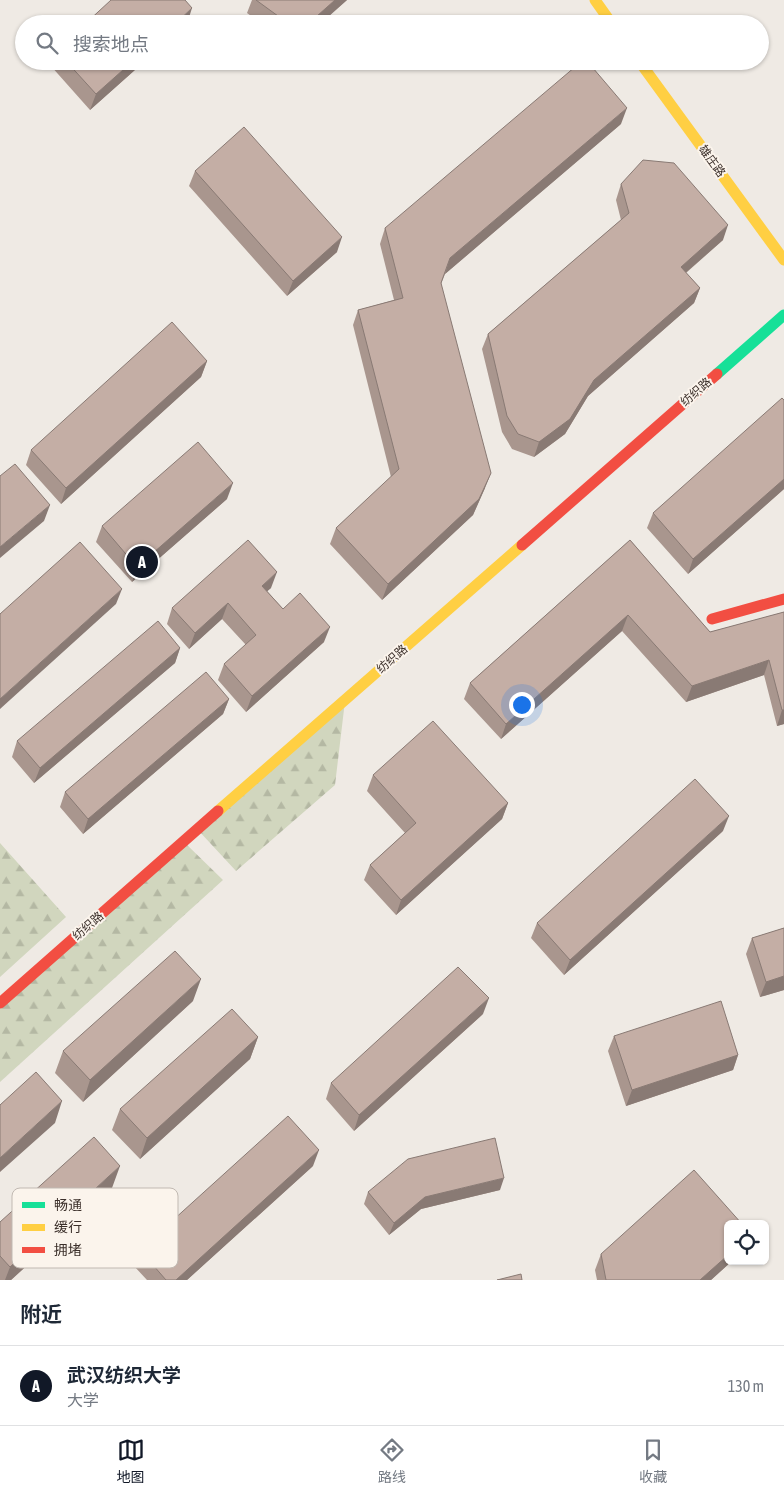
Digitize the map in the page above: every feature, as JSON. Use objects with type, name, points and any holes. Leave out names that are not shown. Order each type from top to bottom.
[{"type":"main road","points":[[595,0],[606,15]]},
{"type":"main road","name":"雄庄路","points":[[646,70],[784,260]]},
{"type":"main road","name":"纺织路","points":[[0,1003],[784,315]]},
{"type":"main road","points":[[712,619],[784,599]]},
{"type":"green space","points":[[345,701],[335,785],[236,871],[198,830]]},
{"type":"green space","points":[[184,842],[223,880],[0,1082],[0,1003]]},
{"type":"green space","points":[[0,843],[66,917],[0,977]]},
{"type":"building","points":[[111,0],[185,0],[192,8],[185,15],[95,15]]},
{"type":"building","points":[[256,0],[335,0],[318,15],[277,15]]},
{"type":"building","points":[[74,70],[123,70],[96,94]]},
{"type":"building","points":[[571,70],[595,70],[627,108],[450,258],[441,283],[491,473],[479,499],[388,584],[336,528],[399,469],[358,310],[403,298],[385,228]]},
{"type":"building","points":[[244,127],[342,237],[293,281],[195,171]]},
{"type":"building","points":[[643,160],[674,163],[728,225],[681,267],[700,288],[594,380],[570,419],[539,442],[518,434],[507,416],[488,334],[629,213],[621,184]]},
{"type":"building","points":[[172,322],[207,361],[66,488],[31,450]]},
{"type":"building","points":[[782,398],[784,400],[784,479],[693,559],[653,513]]},
{"type":"building","points":[[198,442],[233,483],[137,567],[102,526]]},
{"type":"building","points":[[15,464],[50,505],[0,547],[0,476]]},
{"type":"building","points":[[248,540],[277,572],[262,586],[283,609],[300,593],[330,627],[252,696],[224,664],[256,635],[228,603],[195,633],[172,608]]},
{"type":"building","points":[[630,540],[710,632],[784,612],[784,710],[782,710],[769,660],[692,686],[628,615],[506,724],[470,683]]},
{"type":"building","points":[[80,542],[122,589],[0,699],[0,614]]},
{"type":"building","points":[[158,621],[180,648],[40,768],[17,741]]},
{"type":"building","points":[[206,672],[229,699],[88,819],[65,792]]},
{"type":"building","points":[[433,721],[508,803],[401,900],[370,865],[416,823],[373,775]]},
{"type":"building","points":[[695,779],[729,816],[570,960],[537,923]]},
{"type":"building","points":[[784,928],[784,976],[766,982],[752,938]]},
{"type":"building","points":[[175,951],[201,979],[90,1080],[63,1051]]},
{"type":"building","points":[[458,967],[489,998],[359,1115],[331,1083]]},
{"type":"building","points":[[721,1001],[738,1055],[632,1090],[614,1036]]},
{"type":"building","points":[[232,1009],[258,1037],[147,1138],[120,1109]]},
{"type":"building","points":[[36,1072],[62,1101],[0,1158],[0,1105]]},
{"type":"building","points":[[288,1116],[319,1150],[176,1280],[166,1280],[156,1268],[178,1268],[178,1216]]},
{"type":"building","points":[[94,1137],[120,1166],[96,1188],[38,1188]]},
{"type":"building","points":[[495,1138],[504,1178],[425,1197],[394,1223],[368,1192],[408,1159]]},
{"type":"building","points":[[694,1170],[738,1220],[724,1220],[724,1259],[700,1280],[606,1280],[601,1254]]},
{"type":"building","points":[[12,1211],[12,1265],[10,1267],[0,1256],[0,1222]]},
{"type":"building","points":[[521,1274],[522,1280],[497,1280]]},
{"type":"traffic: fast","points":[[717,374],[784,315]]},
{"type":"traffic: slow","points":[[595,0],[606,15]]},
{"type":"traffic: slow","points":[[646,70],[784,260]]},
{"type":"traffic: slow","points":[[218,811],[522,545]]},
{"type":"traffic: jam","points":[[522,545],[717,374]]},
{"type":"traffic: jam","points":[[712,619],[784,599]]},
{"type":"traffic: jam","points":[[0,1003],[218,811]]},
{"type":"place","name":"武汉纺织大学","points":[[142,562]]}]
